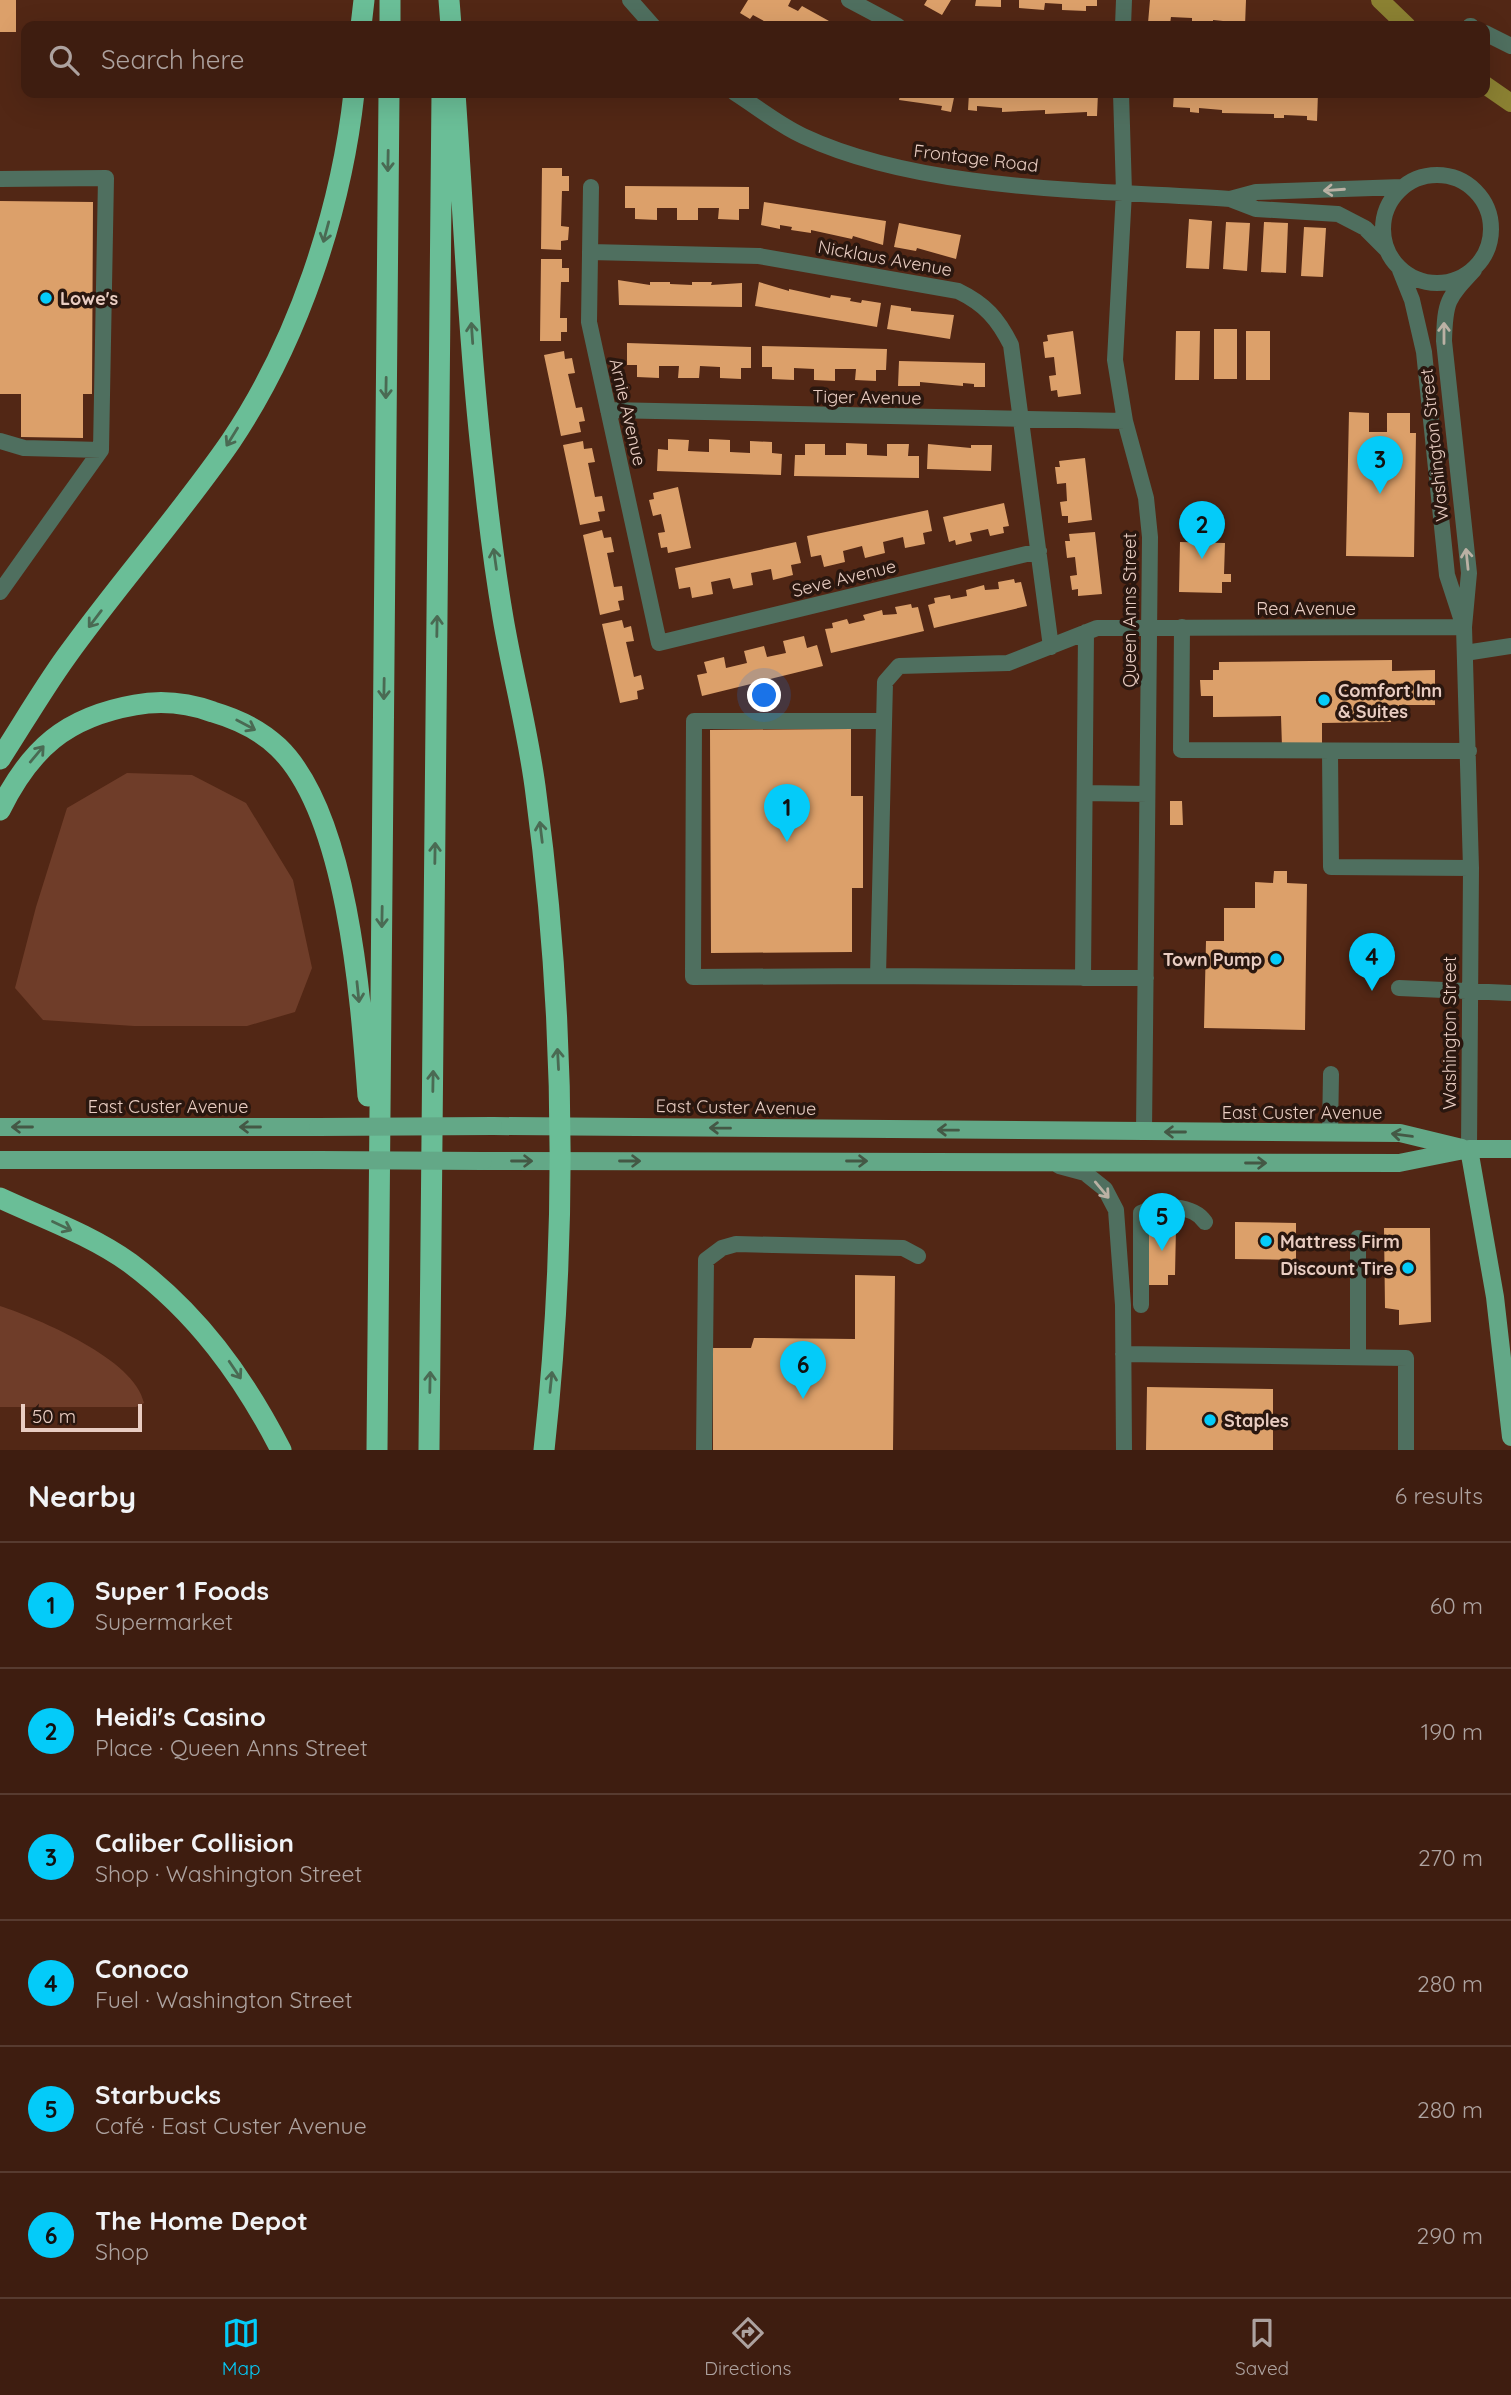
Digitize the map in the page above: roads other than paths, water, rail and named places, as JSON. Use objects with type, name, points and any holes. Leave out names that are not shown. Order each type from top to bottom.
[{"type":"highway","points":[[362,21],[364,0]]},
{"type":"highway","points":[[390,0],[390,21]]},
{"type":"highway","points":[[442,0],[442,21]]},
{"type":"highway","points":[[449,0],[451,21]]},
{"type":"highway","points":[[0,759],[65,658],[231,439],[290,333],[318,259],[339,186],[353,98]]},
{"type":"highway","points":[[377,1450],[389,98]]},
{"type":"highway","points":[[429,1450],[442,98]]},
{"type":"highway","points":[[455,98],[484,474],[503,618],[536,789],[548,892],[561,1161],[558,1301],[544,1450]]},
{"type":"highway","points":[[0,810],[15,780],[44,745],[76,722],[108,709],[149,702],[189,704],[232,718],[260,732],[279,748],[299,777],[328,832],[342,891],[353,955],[365,1059],[379,1258]]},
{"type":"highway","points":[[0,1198],[82,1235],[128,1262],[186,1310],[232,1365],[281,1450]]},
{"type":"main road","name":"East Custer Avenue","points":[[0,1127],[493,1126],[1400,1133],[1469,1149]]},
{"type":"main road","name":"East Custer Avenue","points":[[0,1160],[1399,1163],[1469,1149],[1511,1149]]},
{"type":"main road","name":"Washington Street","points":[[1469,1149],[1495,1297],[1511,1437]]},
{"type":"street","points":[[630,0],[649,21]]},
{"type":"street","points":[[849,0],[889,21]]},
{"type":"street","points":[[1123,21],[1124,0]]},
{"type":"street","points":[[1490,36],[1511,46]]},
{"type":"street","name":"Frontage Road","points":[[743,98],[802,136],[882,164],[932,174],[1230,199],[1256,209],[1338,214],[1365,228],[1386,249]]},
{"type":"street","name":"Queen Anns Street","points":[[1121,98],[1124,192],[1115,360],[1125,421],[1146,498],[1150,537],[1144,1132]]},
{"type":"street","points":[[1441,175],[1466,182],[1479,193],[1488,208],[1492,224],[1491,241],[1485,257],[1474,270],[1457,280],[1437,284],[1417,280],[1400,270],[1386,249],[1382,232],[1384,215],[1391,200],[1402,187],[1416,178],[1441,175]]},
{"type":"street","points":[[0,179],[106,178],[101,450],[0,592]]},
{"type":"street","name":"Arnie Avenue","points":[[592,187],[589,322],[659,643]]},
{"type":"street","name":"Frontage Road","points":[[1230,199],[1256,192],[1402,187]]},
{"type":"street","name":"Nicklaus Avenue","points":[[590,252],[759,256],[958,291],[978,300],[999,320],[1012,345],[1051,647]]},
{"type":"street","name":"Washington Street","points":[[1400,270],[1412,300],[1424,352],[1447,575],[1464,627]]},
{"type":"street","name":"Washington Street","points":[[1469,1149],[1471,868],[1464,627],[1469,573],[1444,330],[1444,307],[1452,293],[1474,270]]},
{"type":"street","name":"Tiger Avenue","points":[[608,410],[1125,421]]},
{"type":"street","points":[[0,441],[24,448],[101,450]]},
{"type":"street","name":"Seve Avenue","points":[[659,643],[1039,551]]},
{"type":"street","points":[[1182,627],[1181,750],[1469,751]]},
{"type":"street","name":"Rea Avenue","points":[[878,976],[885,682],[899,666],[1009,663],[1097,628],[1464,627]]},
{"type":"street","points":[[1083,978],[1086,632]]},
{"type":"street","points":[[1465,653],[1511,646]]},
{"type":"street","points":[[883,721],[694,721],[693,977],[1146,978]]},
{"type":"street","points":[[1330,751],[1331,867],[1471,868]]},
{"type":"street","points":[[1085,793],[1147,794]]},
{"type":"street","points":[[1399,988],[1511,993]]},
{"type":"street","points":[[1330,1133],[1331,1074]]},
{"type":"street","points":[[1043,1161],[1085,1173],[1105,1189],[1116,1210],[1124,1354],[1124,1450]]},
{"type":"street","points":[[1141,1305],[1141,1213],[1150,1209],[1191,1209],[1199,1213],[1205,1222]]},
{"type":"street","points":[[1358,1238],[1358,1357]]},
{"type":"street","points":[[704,1450],[706,1260],[722,1248],[736,1244],[903,1248],[918,1256]]},
{"type":"street","points":[[1124,1354],[1406,1358],[1406,1450]]},
{"type":"waterway","points":[[1380,0],[1402,21]]},
{"type":"waterway","points":[[1490,88],[1511,103]]},
{"type":"place","name":"Lowe's","points":[[46,298]]},
{"type":"place","name":"Caliber Collision","points":[[1380,494]]},
{"type":"place","name":"Heidi's Casino","points":[[1202,559]]},
{"type":"place","name":"Comfort Inn & Suites","points":[[1324,700]]},
{"type":"place","name":"Super 1 Foods","points":[[787,842]]},
{"type":"place","name":"Town Pump","points":[[1276,959]]},
{"type":"place","name":"Conoco","points":[[1372,991]]},
{"type":"place","name":"Mattress Firm","points":[[1266,1241]]},
{"type":"place","name":"Starbucks","points":[[1162,1251]]},
{"type":"place","name":"Discount Tire","points":[[1408,1268]]},
{"type":"place","name":"The Home Depot","points":[[803,1399]]},
{"type":"place","name":"Staples","points":[[1210,1420]]}]
